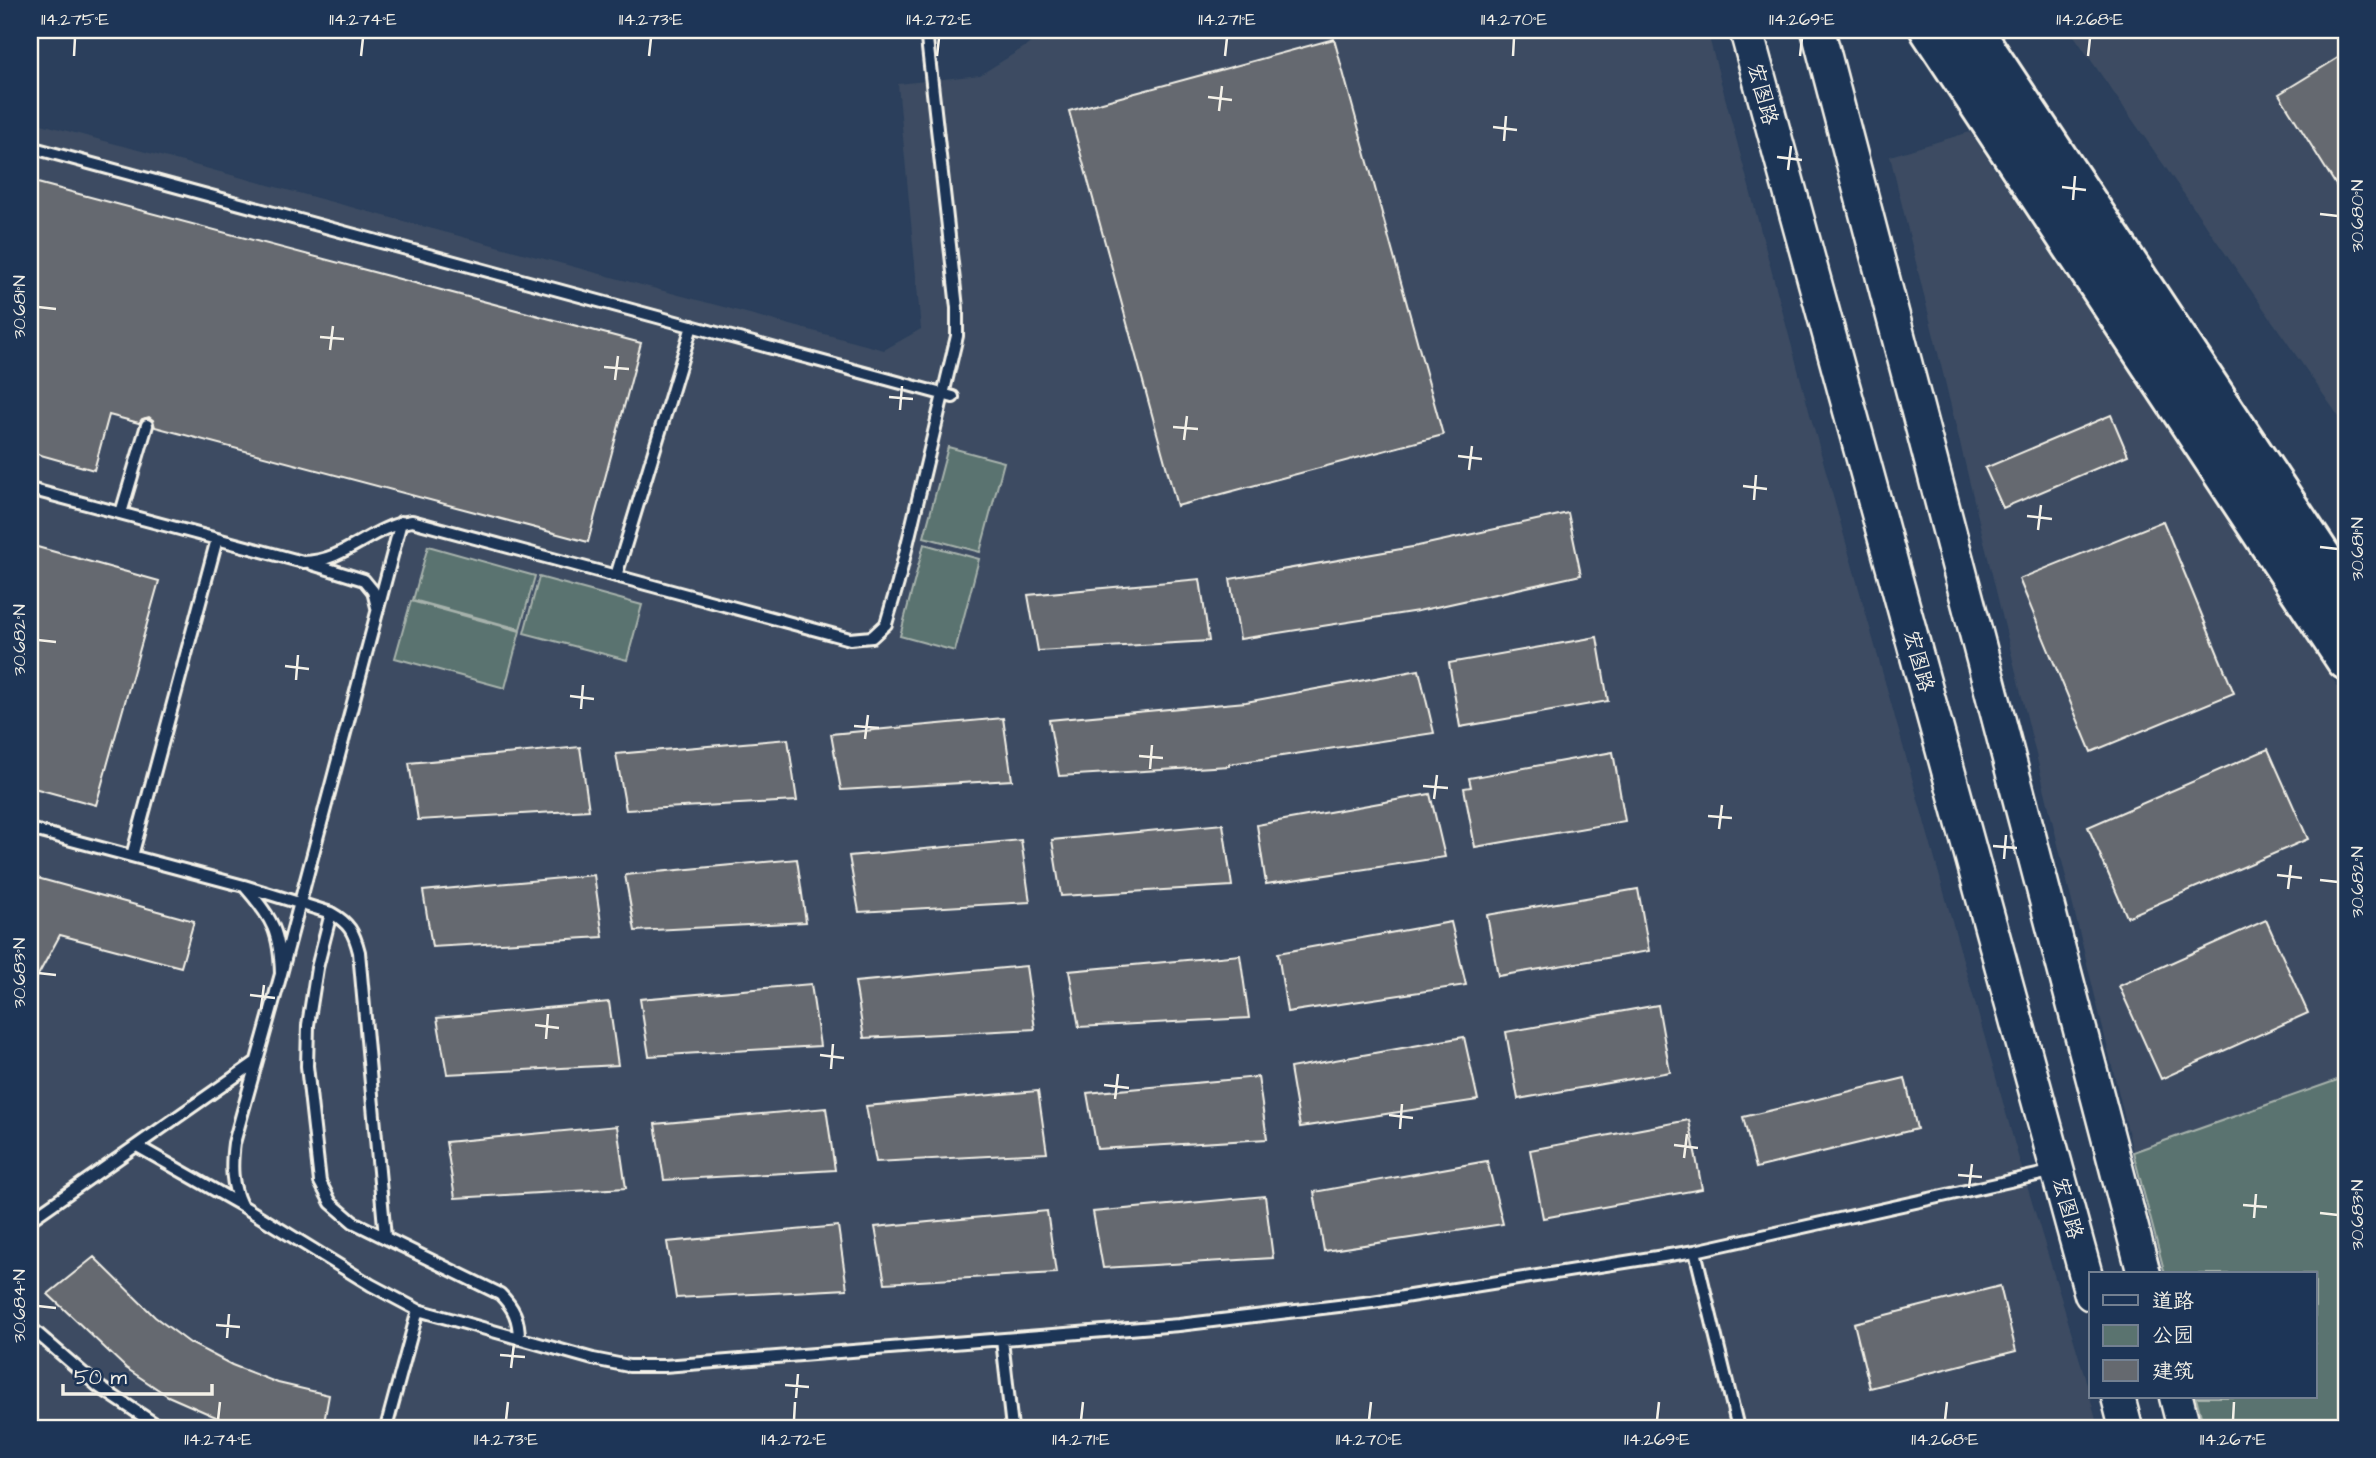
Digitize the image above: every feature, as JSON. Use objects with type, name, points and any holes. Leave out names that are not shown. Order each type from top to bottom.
[{"type":"highway","points":[[1930,30],[2346,660]]},
{"type":"highway","points":[[1973,30],[2346,594]]},
{"type":"main road","name":"宏图路","points":[[1746,30],[2089,1286]]},
{"type":"main road","points":[[1818,30],[2143,1272]]},
{"type":"main road","points":[[2118,1398],[2126,1428]]},
{"type":"main road","points":[[2176,1398],[2184,1428]]},
{"type":"lane","points":[[303,562],[322,561],[395,523],[412,521],[850,639],[872,637],[886,624],[898,583],[948,396],[957,337],[957,308],[926,30]]},
{"type":"lane","points":[[30,147],[948,396]]},
{"type":"lane","points":[[615,576],[692,326]]},
{"type":"lane","points":[[121,513],[147,425]]},
{"type":"lane","points":[[30,489],[364,580],[373,592],[378,609]]},
{"type":"lane","points":[[241,1205],[234,1192],[231,1166],[234,1143],[401,522]]},
{"type":"lane","points":[[132,856],[217,539]]},
{"type":"lane","points":[[30,829],[244,886],[331,913],[346,922],[359,952],[385,1237]]},
{"type":"lane","points":[[244,886],[264,908],[276,931],[280,945],[281,974]]},
{"type":"lane","points":[[331,913],[317,968],[308,1025],[306,1066],[320,1182],[331,1203],[353,1222],[499,1294],[513,1307],[519,1322],[519,1339]]},
{"type":"lane","points":[[30,1220],[256,1062]]},
{"type":"lane","points":[[137,1146],[418,1310],[617,1364],[664,1366],[1179,1325],[1372,1302],[1695,1251],[2058,1170]]},
{"type":"lane","points":[[1695,1251],[1738,1428]]},
{"type":"lane","points":[[386,1428],[418,1310]]},
{"type":"lane","points":[[30,1326],[98,1386],[161,1428]]},
{"type":"lane","points":[[1002,1340],[1012,1428]]},
{"type":"shaded area","points":[[1143,30],[1707,30],[1811,418],[2018,1156],[2098,1428],[30,1428],[30,121],[884,350],[921,329],[898,84],[980,75],[1031,43]]},
{"type":"shaded area","points":[[2070,30],[2346,30],[2346,427]]},
{"type":"shaded area","points":[[1970,132],[2346,699],[2346,1077],[2133,1152],[1890,156]]},
{"type":"green space","points":[[948,447],[1004,462],[980,552],[924,537]]},
{"type":"green space","points":[[924,544],[979,559],[955,651],[900,636]]},
{"type":"green space","points":[[428,546],[535,576],[520,629],[413,600]]},
{"type":"green space","points":[[539,577],[642,605],[627,660],[524,633]]},
{"type":"green space","points":[[411,601],[520,631],[505,688],[395,658]]},
{"type":"green space","points":[[2346,1077],[2346,1428],[2204,1428],[2196,1398],[2316,1398],[2316,1272],[2164,1272],[2133,1152]]},
{"type":"building","points":[[1334,39],[1443,435],[1177,506],[1069,111]]},
{"type":"building","points":[[2346,53],[2346,201],[2279,94]]},
{"type":"building","points":[[30,181],[641,343],[588,542],[155,427],[149,417],[139,423],[109,415],[94,470],[30,452]]},
{"type":"building","points":[[2111,415],[2128,455],[2003,508],[1985,468]]},
{"type":"building","points":[[1568,513],[1581,575],[1418,611],[1240,639],[1230,579],[1418,546]]},
{"type":"building","points":[[2163,521],[2234,693],[2091,752],[2019,579]]},
{"type":"building","points":[[30,545],[159,581],[96,805],[30,787]]},
{"type":"building","points":[[1200,579],[1209,641],[1038,651],[1028,595]]},
{"type":"building","points":[[1597,637],[1608,701],[1460,727],[1449,663]]},
{"type":"building","points":[[1419,670],[1434,733],[1229,766],[1059,776],[1049,720],[1246,702]]},
{"type":"building","points":[[1003,718],[1012,780],[841,790],[831,734]]},
{"type":"building","points":[[788,739],[797,801],[626,810],[616,754]]},
{"type":"building","points":[[580,747],[589,810],[418,820],[409,763]]},
{"type":"building","points":[[2268,749],[2308,839],[2127,917],[2088,827]]},
{"type":"building","points":[[1613,752],[1625,821],[1475,847],[1464,788],[1471,787],[1469,778]]},
{"type":"building","points":[[1430,794],[1445,857],[1266,884],[1257,825]]},
{"type":"building","points":[[1223,824],[1232,886],[1061,896],[1052,840]]},
{"type":"building","points":[[1021,840],[1030,902],[859,912],[849,856]]},
{"type":"building","points":[[797,859],[806,922],[635,931],[625,875]]},
{"type":"building","points":[[594,875],[603,937],[432,947],[423,891]]},
{"type":"building","points":[[30,876],[194,921],[181,967],[60,935],[30,990]]},
{"type":"building","points":[[1638,889],[1649,951],[1498,976],[1487,915]]},
{"type":"building","points":[[2266,920],[2308,1013],[2161,1079],[2119,986]]},
{"type":"building","points":[[1451,922],[1466,985],[1287,1012],[1278,953]]},
{"type":"building","points":[[1240,955],[1249,1018],[1079,1027],[1069,971]]},
{"type":"building","points":[[1026,966],[1035,1029],[864,1038],[855,982]]},
{"type":"building","points":[[811,984],[820,1046],[649,1056],[640,999]]},
{"type":"building","points":[[609,1002],[618,1065],[447,1074],[437,1018]]},
{"type":"building","points":[[1658,1005],[1670,1072],[1518,1099],[1506,1032]]},
{"type":"building","points":[[1464,1037],[1478,1100],[1300,1127],[1290,1068]]},
{"type":"building","points":[[1258,1077],[1267,1139],[1097,1149],[1087,1093]]},
{"type":"building","points":[[1905,1078],[1917,1129],[1756,1168],[1743,1117]]},
{"type":"building","points":[[1038,1091],[1047,1153],[876,1162],[866,1106]]},
{"type":"building","points":[[826,1108],[835,1170],[664,1180],[655,1124]]},
{"type":"building","points":[[1689,1120],[1702,1189],[1543,1218],[1530,1150]]},
{"type":"building","points":[[617,1126],[626,1188],[455,1198],[446,1142]]},
{"type":"building","points":[[1487,1161],[1503,1224],[1324,1251],[1314,1192]]},
{"type":"building","points":[[1265,1196],[1273,1258],[1103,1268],[1093,1212]]},
{"type":"building","points":[[1047,1211],[1056,1273],[885,1283],[875,1227]]},
{"type":"building","points":[[838,1226],[847,1289],[676,1298],[667,1242]]},
{"type":"building","points":[[94,1257],[155,1317],[190,1343],[232,1365],[278,1383],[329,1395],[323,1428],[241,1428],[168,1396],[126,1368],[48,1294]]},
{"type":"building","points":[[2000,1286],[2016,1351],[1870,1388],[1854,1323]]}]
